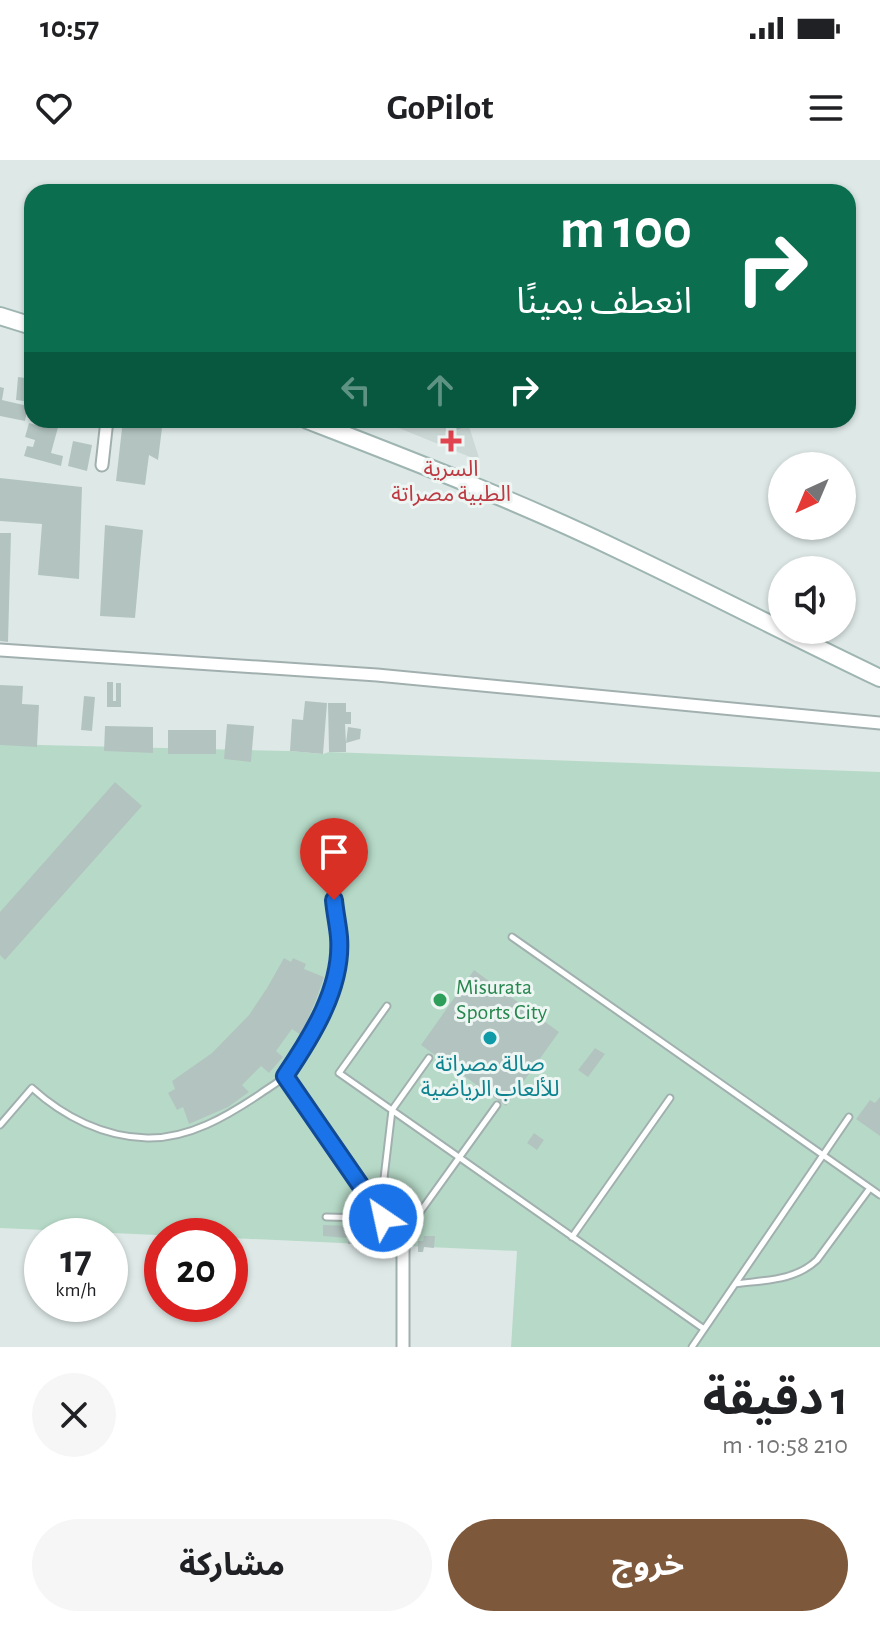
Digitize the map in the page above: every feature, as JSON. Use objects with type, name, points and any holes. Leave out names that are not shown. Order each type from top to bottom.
[{"type":"street","points":[[0,316],[24,324]]},
{"type":"street","points":[[102,465],[106,428]]},
{"type":"street","points":[[327,428],[551,519],[880,678]]},
{"type":"street","points":[[0,650],[377,675],[880,723]]},
{"type":"street","points":[[403,1246],[403,1347]]},
{"type":"lane","points":[[0,1125],[32,1088],[68,1115],[119,1135],[148,1138],[173,1136],[229,1114],[285,1076],[307,1044],[332,988],[338,963],[339,939],[334,900]]},
{"type":"lane","points":[[512,937],[880,1195]]},
{"type":"lane","points":[[387,1006],[339,1073],[704,1329]]},
{"type":"lane","points":[[382,1216],[392,1110],[429,1058]]},
{"type":"lane","points":[[285,1076],[403,1246]]},
{"type":"lane","points":[[572,1237],[670,1098]]},
{"type":"lane","points":[[403,1246],[415,1219],[497,1105]]},
{"type":"lane","points":[[692,1347],[849,1117]]},
{"type":"lane","points":[[735,1284],[797,1275],[808,1269],[870,1188]]},
{"type":"lane","points":[[326,1217],[415,1219]]},
{"type":"shaded area","name":"السرية الطبية مصراتة","points":[[399,428],[470,428],[480,461]]},
{"type":"green space","name":"Misurata Sports City","points":[[0,744],[329,752],[880,772],[880,1347],[511,1347],[517,1251],[248,1239],[248,1218],[144,1218],[144,1234],[128,1234],[128,1218],[24,1218],[24,1229],[0,1228]]},
{"type":"building","points":[[18,377],[24,378],[24,401],[16,400]]},
{"type":"building","points":[[0,387],[4,388],[2,400],[24,405],[24,421],[0,416]]},
{"type":"building","points":[[28,428],[58,428],[51,453],[63,456],[61,466],[24,456],[27,446],[33,447],[35,440],[25,437]]},
{"type":"building","points":[[122,428],[162,428],[158,460],[149,455],[145,485],[116,481]]},
{"type":"building","points":[[444,428],[462,428],[446,433]]},
{"type":"building","points":[[73,441],[92,445],[87,471],[68,466]]},
{"type":"building","points":[[0,478],[82,487],[79,579],[38,575],[42,524],[0,521]]},
{"type":"building","points":[[105,525],[143,530],[135,618],[100,616]]},
{"type":"building","points":[[0,533],[11,533],[8,642],[0,641]]},
{"type":"building","points":[[107,682],[113,682],[113,701],[116,701],[116,683],[121,683],[121,707],[107,707]]},
{"type":"building","points":[[0,685],[23,686],[22,704],[39,705],[37,747],[0,745]]},
{"type":"building","points":[[84,696],[95,697],[92,731],[81,730]]},
{"type":"building","points":[[305,701],[327,703],[323,754],[290,751],[292,719],[303,720]]},
{"type":"building","points":[[328,703],[346,703],[346,712],[351,712],[351,724],[345,724],[346,752],[329,752]]},
{"type":"building","points":[[227,724],[254,726],[251,762],[224,759]]},
{"type":"building","points":[[105,726],[153,727],[153,753],[104,751]]},
{"type":"building","points":[[348,727],[361,729],[360,739],[346,743]]},
{"type":"building","points":[[168,730],[216,730],[216,754],[168,754]]},
{"type":"building","points":[[115,782],[142,806],[5,960],[0,955],[0,912]]},
{"type":"building","points":[[284,958],[306,964],[304,969],[324,977],[301,1035],[292,1029],[276,1051],[283,1057],[269,1073],[261,1066],[242,1085],[249,1092],[228,1107],[189,1124],[183,1107],[177,1110],[168,1093],[175,1089],[172,1081],[212,1053],[249,1015]]},
{"type":"building","name":"صالة مصراتة للألعاب الرياضية","points":[[474,970],[559,1032],[506,1106],[421,1045]]},
{"type":"building","points":[[595,1048],[605,1054],[588,1077],[578,1070]]},
{"type":"building","points":[[880,1097],[880,1136],[856,1119],[870,1100],[875,1103]]},
{"type":"building","points":[[534,1133],[544,1140],[537,1150],[527,1143]]},
{"type":"building","points":[[350,1223],[365,1223],[364,1244],[348,1244],[348,1238],[323,1236],[323,1225],[350,1226]]},
{"type":"building","points":[[424,1236],[435,1236],[434,1248],[424,1247],[423,1252],[418,1252],[418,1241],[423,1241]]},
{"type":"place","name":"السرية الطبية مصراتة","points":[[451,441]]},
{"type":"place","name":"Misurata Sports City","points":[[440,1000]]},
{"type":"place","name":"صالة مصراتة للألعاب الرياضية","points":[[490,1038]]},
{"type":"route","points":[[334,900],[339,939],[338,963],[332,988],[307,1044],[285,1076],[383,1218]]}]
